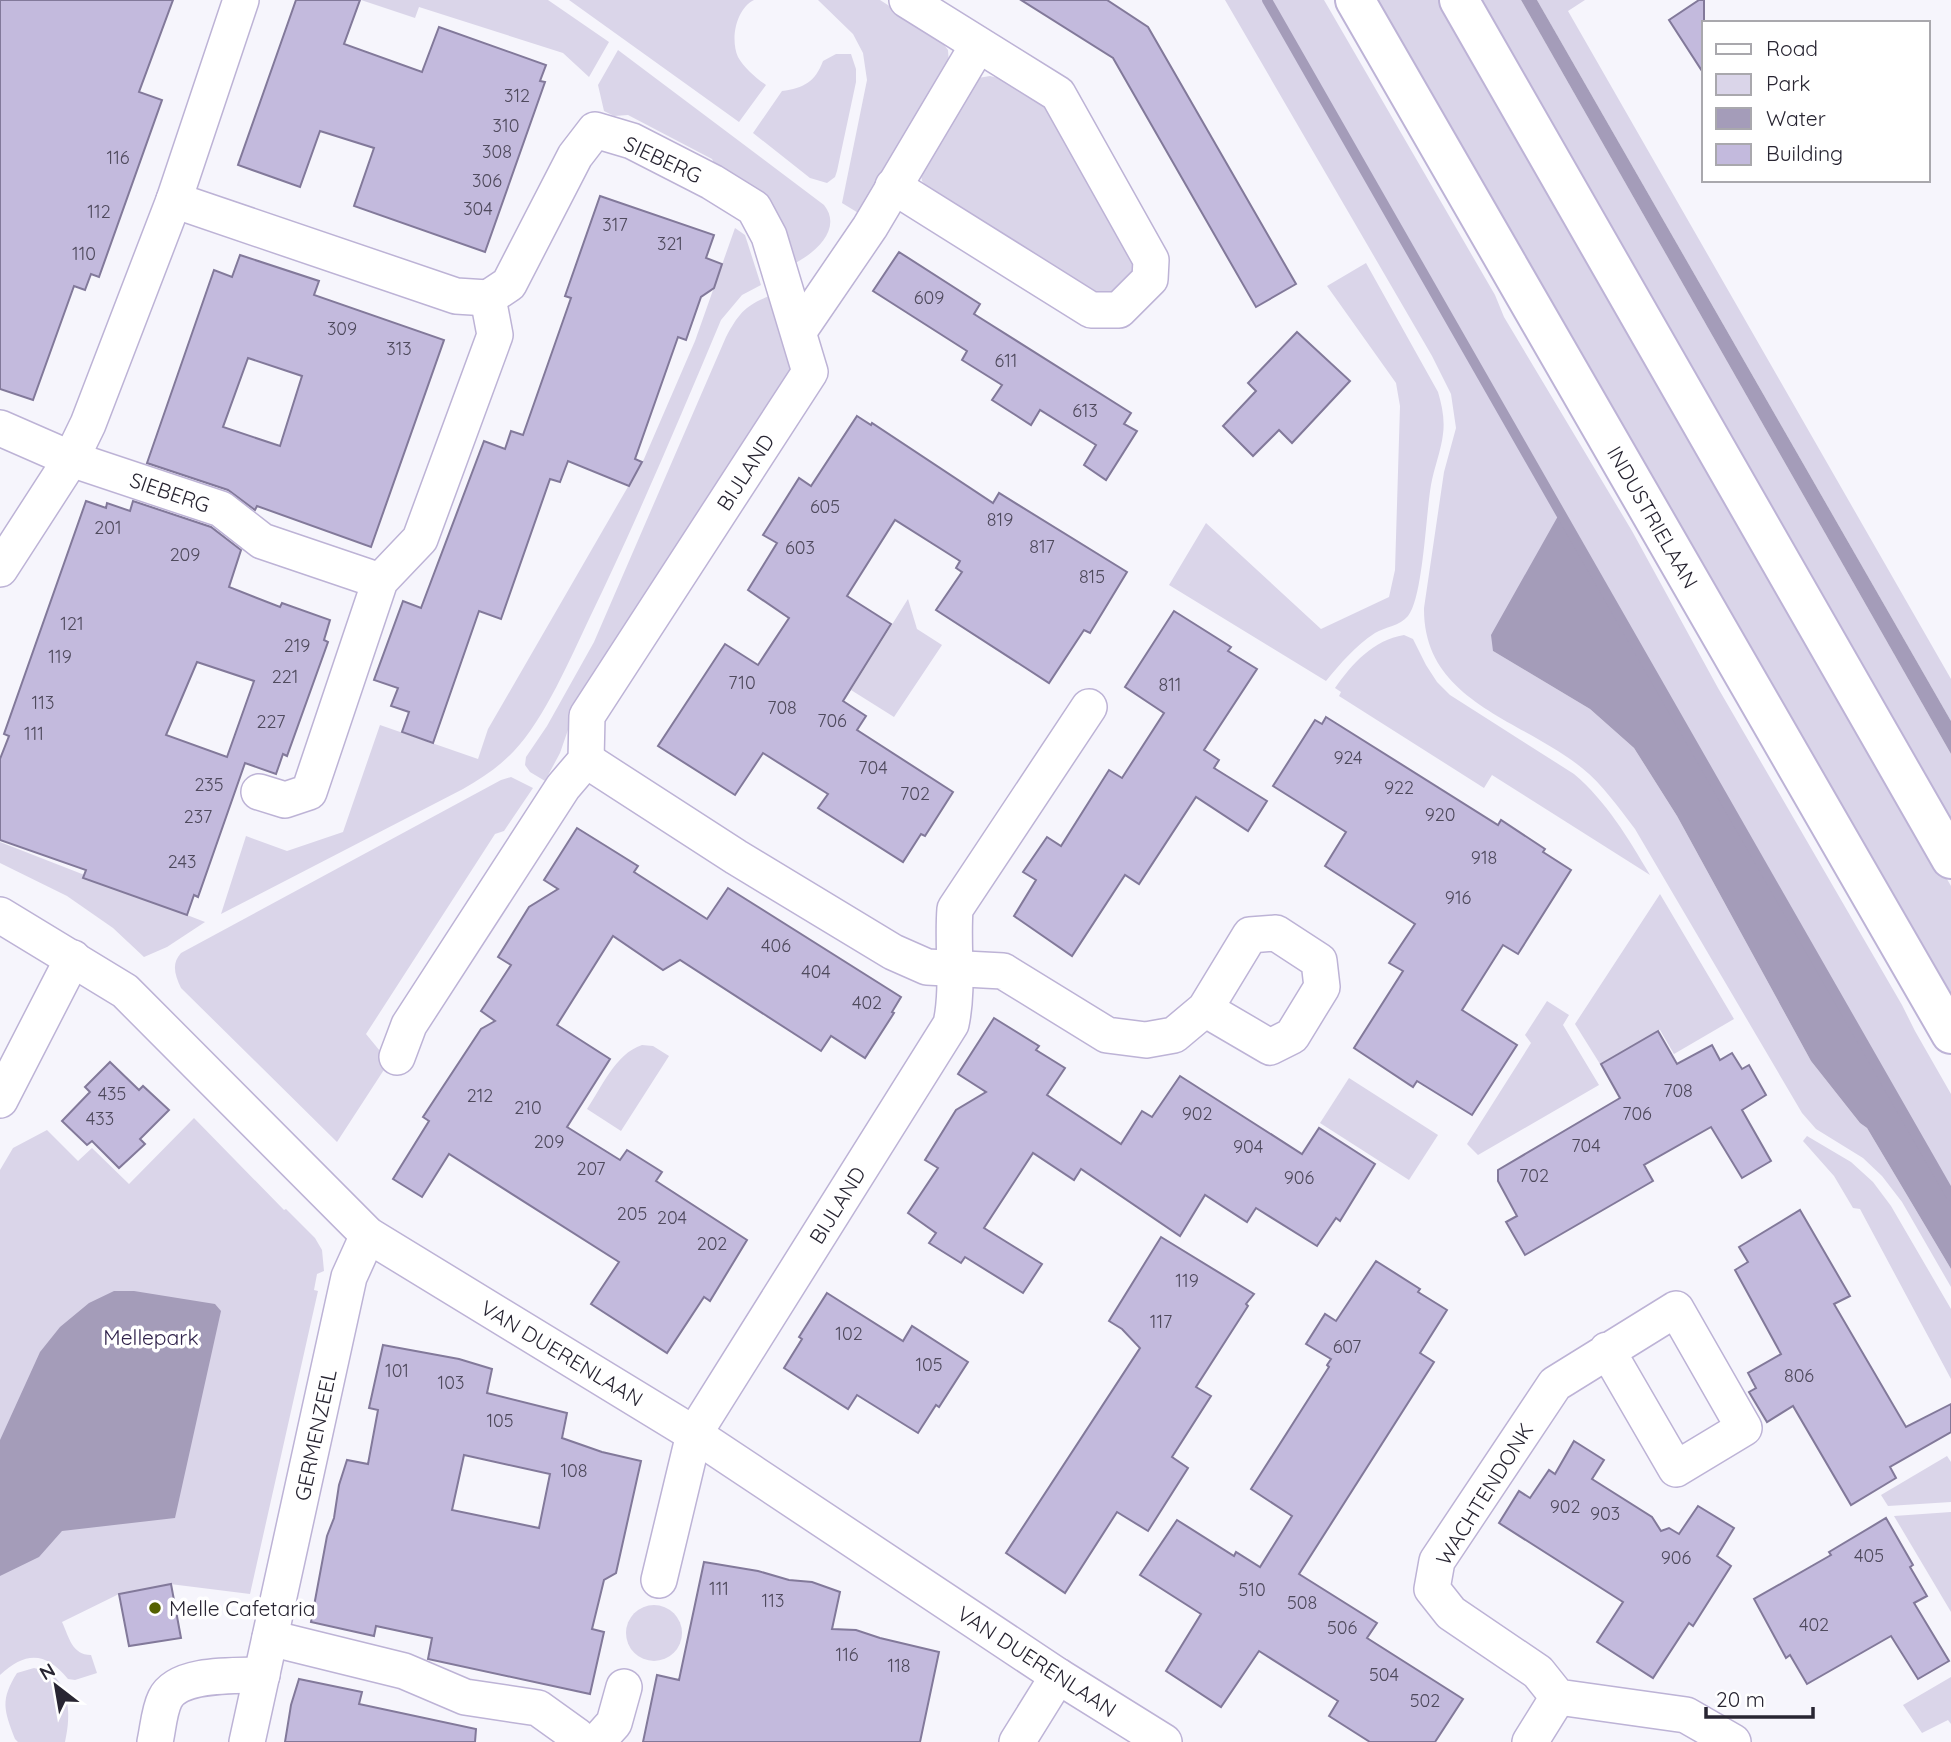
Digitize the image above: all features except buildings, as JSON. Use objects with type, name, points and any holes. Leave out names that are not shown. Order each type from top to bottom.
[{"type":"main road","name":"INDUSTRIELAAN","points":[[1355,0],[1951,1034]]},
{"type":"main road","points":[[1459,0],[1951,859]]},
{"type":"street","points":[[0,569],[71,459],[88,424],[174,200],[241,0]]},
{"type":"street","points":[[893,186],[1091,310],[1119,310],[1150,279],[1151,260],[1058,94],[907,0]]},
{"type":"street","points":[[799,331],[870,226],[978,45]]},
{"type":"street","name":"SIEBERG","points":[[488,298],[509,284],[575,156],[595,130],[632,141],[712,182],[754,208],[769,236],[799,331]]},
{"type":"street","points":[[174,200],[456,296],[488,298],[495,335],[420,539],[380,580],[309,792],[285,800],[258,792]]},
{"type":"street","name":"BIJLAND","points":[[586,760],[587,716],[810,372],[799,331]]},
{"type":"street","name":"SIEBERG","points":[[0,428],[71,459],[221,509],[262,541],[380,580]]},
{"type":"street","name":"BIJLAND","points":[[694,1434],[951,1024],[956,1003],[952,939],[955,909],[1089,707]]},
{"type":"street","points":[[397,1056],[409,1025],[563,787],[586,760],[736,857],[893,952],[927,967],[1003,971],[1107,1035],[1146,1040],[1174,1035],[1205,1009]]},
{"type":"street","name":"VAN DUERENLAAN","points":[[0,915],[125,991],[368,1235],[694,1434],[1058,1676],[1164,1742]]},
{"type":"street","points":[[0,1100],[73,958]]},
{"type":"street","name":"GERMENZEEL","points":[[247,1742],[349,1278],[368,1235]]},
{"type":"street","name":"WACHTENDONK","points":[[1558,1697],[1538,1672],[1451,1613],[1432,1589],[1437,1561],[1555,1384],[1607,1350]]},
{"type":"street","points":[[659,1580],[694,1434]]},
{"type":"street","points":[[271,1638],[404,1671],[465,1696],[538,1708],[577,1736],[581,1742]]},
{"type":"street","points":[[155,1742],[165,1698],[180,1684],[213,1676],[262,1675]]},
{"type":"street","points":[[1017,1742],[1058,1676]]},
{"type":"street","points":[[597,1742],[614,1723],[624,1687]]},
{"type":"street","points":[[1530,1742],[1558,1697],[1685,1715],[1733,1742]]},
{"type":"green space","points":[[361,0],[548,0],[609,42],[589,77],[563,53],[419,7],[415,18]]},
{"type":"green space","points":[[569,0],[754,0],[743,10],[736,25],[736,50],[744,65],[766,85],[739,122]]},
{"type":"green space","points":[[818,0],[880,0],[938,37],[948,50],[949,65],[860,214],[842,203],[867,80],[863,53],[853,34]]},
{"type":"green space","points":[[1225,0],[1324,0],[1495,295],[1504,317],[1632,531],[1718,688],[1902,1005],[1951,1094],[1951,1201],[1558,517],[1493,651],[1590,709],[1634,748],[1677,816],[1811,1061],[1860,1123],[1867,1128],[1951,1269],[1951,1287],[1902,1202],[1882,1176],[1863,1158],[1816,1129],[1802,1113],[1635,829],[1610,797],[1590,775],[1558,751],[1480,705],[1458,687],[1440,666],[1428,640],[1424,608],[1444,472],[1456,428],[1451,394],[1432,356]]},
{"type":"green space","points":[[1372,0],[1443,0],[1951,886],[1951,1008]]},
{"type":"green space","points":[[1479,0],[1521,0],[1951,754],[1951,823]]},
{"type":"green space","points":[[1537,0],[1585,0],[1568,11],[1951,679],[1951,721]]},
{"type":"green space","points":[[618,50],[824,205],[830,224],[828,233],[816,249],[791,265],[718,171],[712,159],[628,115],[614,116],[604,111],[598,85]]},
{"type":"green space","points":[[836,54],[851,54],[856,69],[856,82],[837,171],[835,177],[827,183],[810,178],[753,133],[782,91],[808,83],[823,61]]},
{"type":"green space","points":[[990,76],[1006,80],[1044,104],[1135,267],[1127,283],[1113,293],[1101,296],[934,195],[922,181],[919,165],[978,78]]},
{"type":"green space","points":[[735,228],[745,235],[761,285],[742,295],[721,320],[607,580],[556,687],[525,738],[496,767],[463,789],[221,914],[246,836],[287,851],[343,832],[380,725],[478,759],[488,729],[644,459],[695,341]]},
{"type":"green space","points":[[1366,263],[1438,392],[1443,413],[1443,434],[1431,485],[1421,574],[1413,606],[1405,619],[1361,643],[1326,681],[1169,585],[1206,523],[1321,629],[1389,597],[1395,570],[1400,406],[1396,383],[1327,286]]},
{"type":"green space","points":[[775,294],[792,356],[790,370],[578,701],[560,753],[545,781],[530,772],[525,765],[526,757],[547,726],[594,642],[726,337],[745,309]]},
{"type":"green space","points":[[908,599],[917,629],[942,645],[894,717],[851,690]]},
{"type":"green space","points":[[1404,635],[1413,639],[1437,682],[1450,695],[1574,774],[1586,785],[1616,821],[1650,875],[1492,775],[1484,788],[1339,696],[1341,692],[1335,688],[1364,654],[1383,642]]},
{"type":"green space","points":[[511,777],[533,788],[504,831],[495,834],[366,1034],[389,1062],[337,1142],[181,988],[175,970],[176,961],[181,953]]},
{"type":"green space","points":[[0,842],[205,922],[167,947],[144,957],[113,928],[67,896],[0,863]]},
{"type":"green space","points":[[1660,894],[1734,1019],[1674,1054],[1660,1030],[1600,1064],[1575,1024]]},
{"type":"green space","points":[[1547,1001],[1569,1015],[1563,1025],[1599,1085],[1478,1155],[1467,1144],[1531,1043],[1525,1035]]},
{"type":"green space","points":[[642,1045],[653,1046],[669,1056],[621,1131],[587,1109],[617,1063],[632,1049]]},
{"type":"green space","points":[[1349,1078],[1438,1135],[1409,1180],[1320,1123]]},
{"type":"green space","name":"Mellepark","points":[[194,1118],[315,1238],[322,1250],[324,1271],[317,1274],[314,1290],[318,1291],[250,1594],[170,1584],[119,1594],[62,1622],[75,1649],[91,1655],[97,1673],[75,1680],[68,1679],[52,1664],[36,1658],[18,1662],[0,1675],[0,1170],[13,1148],[47,1130],[78,1161],[92,1148],[129,1184]]},
{"type":"green space","points":[[1807,1136],[1851,1162],[1873,1182],[1891,1206],[1951,1309],[1951,1379],[1860,1209],[1853,1208],[1834,1176],[1803,1141]]},
{"type":"green space","points":[[1947,1456],[1951,1462],[1951,1502],[1888,1506],[1881,1495]]},
{"type":"green space","points":[[1951,1512],[1951,1612],[1894,1516]]},
{"type":"green space","points":[[654,1605],[665,1607],[674,1613],[680,1622],[680,1644],[674,1653],[665,1659],[654,1661],[643,1659],[634,1653],[628,1644],[626,1633],[628,1622],[634,1613],[643,1607]]},
{"type":"green space","points":[[34,1668],[53,1675],[64,1691],[68,1716],[65,1742],[18,1742],[15,1739],[6,1712],[6,1698],[17,1673]]},
{"type":"green space","points":[[1951,1677],[1951,1724],[1948,1720],[1922,1733],[1903,1705]]},
{"type":"water","points":[[1521,0],[1537,0],[1951,721],[1951,754]]},
{"type":"water","points":[[1558,516],[1951,1201],[1951,1269],[1867,1128],[1860,1123],[1811,1061],[1677,816],[1634,748],[1590,709],[1493,651],[1491,635]]},
{"type":"water","points":[[114,1291],[134,1291],[215,1304],[221,1311],[175,1518],[62,1531],[39,1557],[0,1576],[0,1440],[40,1352],[60,1327],[89,1303]]},
{"type":"waterway","points":[[1267,0],[1951,1196]]},
{"type":"place","name":"Melle Cafetaria","points":[[155,1608]]}]
